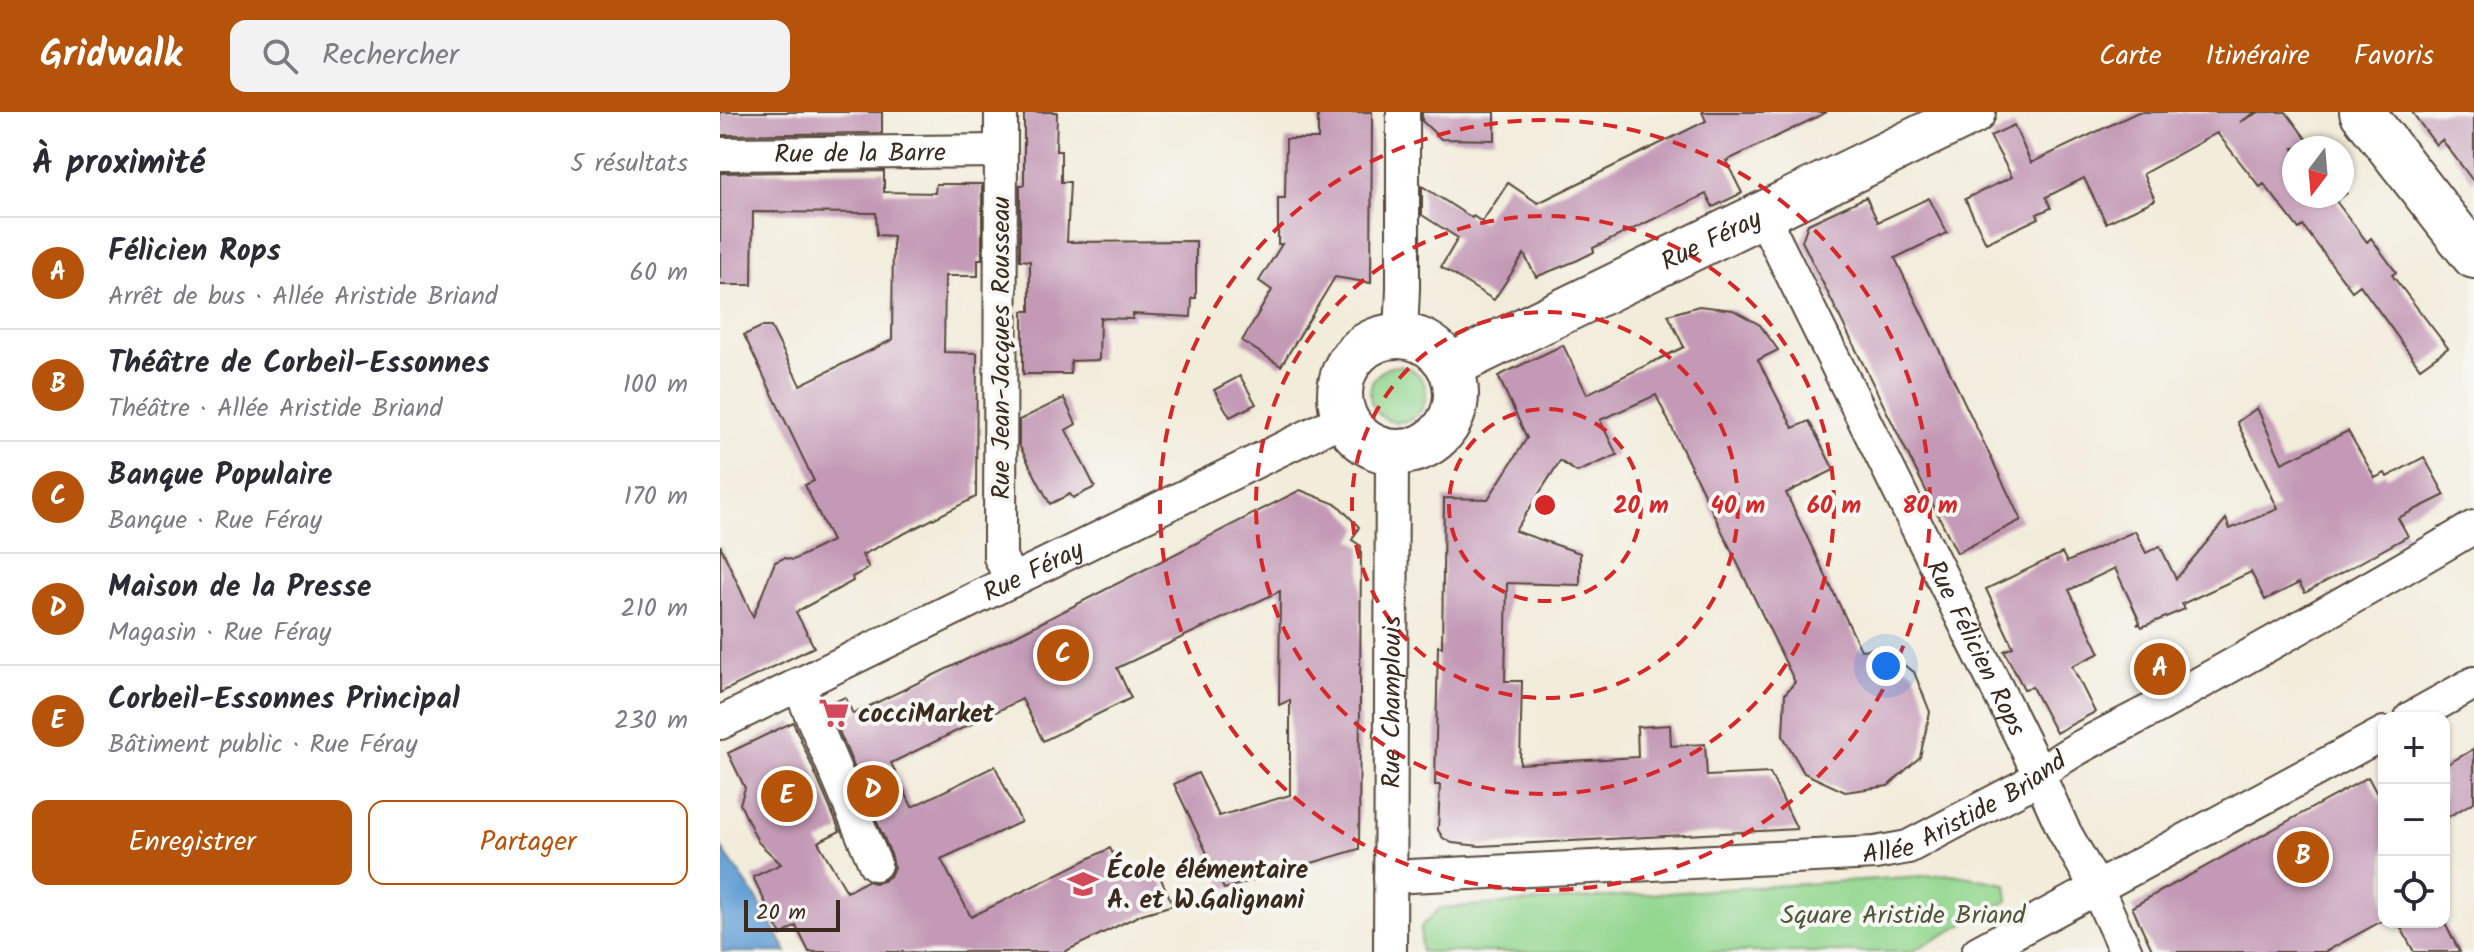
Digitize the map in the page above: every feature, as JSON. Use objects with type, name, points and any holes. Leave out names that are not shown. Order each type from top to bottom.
[{"type":"main road","name":"Rue Féray","points":[[1450,366],[1973,112]]},
{"type":"main road","points":[[2362,112],[2474,256]]},
{"type":"main road","points":[[1384,338],[1415,338],[1441,354],[1450,366],[1456,384],[1456,401],[1451,418],[1441,434],[1427,445],[1410,451],[1392,452],[1377,448],[1353,431],[1345,418],[1340,402],[1341,385],[1350,362],[1368,344],[1384,338]]},
{"type":"street","name":"Rue Jean-Jacques Rousseau","points":[[1001,112],[1000,557],[1012,581]]},
{"type":"street","points":[[1401,336],[1403,112]]},
{"type":"street","name":"Rue de la Barre","points":[[720,154],[1000,151]]},
{"type":"street","name":"Rue Félicien Rops","points":[[1762,214],[2126,952]]},
{"type":"street","name":"Rue Féray","points":[[720,723],[1345,418]]},
{"type":"street","name":"Rue Champlouis","points":[[1390,952],[1392,452]]},
{"type":"street","name":"Allée Aristide Briand","points":[[1390,877],[1891,851],[1908,847],[2024,786],[2073,751],[2160,706],[2474,527]]},
{"type":"street","points":[[2422,712],[2474,683]]},
{"type":"street","points":[[798,684],[875,864]]},
{"type":"street","points":[[1978,952],[2378,736]]},
{"type":"green space","points":[[1398,366],[1418,374],[1426,394],[1418,414],[1398,422],[1378,414],[1370,394],[1378,374]]},
{"type":"green space","name":"Square Aristide Briand","points":[[1952,874],[2006,884],[2008,901],[1911,952],[1421,952],[1421,927],[1440,908]]},
{"type":"water","points":[[720,846],[756,897],[787,952],[722,952]]},
{"type":"building","points":[[720,112],[882,112],[882,133],[720,135]]},
{"type":"building","points":[[1024,112],[1057,112],[1056,151],[1061,151],[1061,182],[1070,182],[1067,242],[1196,241],[1196,298],[1192,298],[1191,317],[1133,314],[1133,319],[1100,318],[1099,360],[1071,361],[1070,374],[1023,374],[1023,311],[1030,311],[1030,261],[1020,260]]},
{"type":"building","points":[[1318,112],[1372,112],[1371,283],[1335,277],[1281,366],[1242,341],[1272,290],[1259,281],[1282,244],[1278,244],[1278,198],[1285,198],[1286,139],[1318,139]]},
{"type":"building","points":[[1422,112],[1495,112],[1495,140],[1441,139],[1422,121]]},
{"type":"building","points":[[1702,112],[1827,112],[1726,161],[1742,193],[1713,207],[1706,194],[1593,248],[1594,252],[1578,260],[1536,277],[1524,254],[1494,300],[1441,267],[1458,238],[1422,215],[1422,186],[1482,222],[1508,183],[1538,203],[1706,121]]},
{"type":"building","points":[[2138,112],[2256,112],[2240,122],[2259,112],[2286,112],[2304,136],[2282,136],[2282,207],[2264,184],[2260,187],[2217,133],[2143,174],[2155,200],[2106,223],[2084,178],[2046,197],[2051,208],[2037,214],[2039,218],[1986,243],[1965,199],[2012,177],[1990,136],[2014,125],[2031,163]]},
{"type":"building","points":[[2412,112],[2474,112],[2474,182],[2442,140],[2436,145]]},
{"type":"building","points":[[884,171],[884,192],[935,193],[936,184],[982,184],[982,259],[978,259],[978,276],[945,276],[944,352],[977,353],[976,497],[862,555],[869,568],[852,577],[853,581],[796,612],[814,647],[720,693],[720,545],[753,617],[775,562],[784,558],[793,560],[832,541],[805,485],[814,481],[744,335],[761,327],[771,327],[800,385],[892,340],[893,236],[877,235],[876,213],[753,212],[752,285],[720,285],[720,173]]},
{"type":"building","points":[[1866,197],[1878,222],[1929,198],[1947,233],[1895,258],[2021,520],[1957,553],[1802,241],[1808,224]]},
{"type":"building","points":[[2283,208],[2341,208],[2367,242],[2371,238],[2396,272],[2392,275],[2448,348],[2420,368],[2360,285],[2352,291],[2303,226],[2299,229]]},
{"type":"building","points":[[1699,306],[1733,310],[1760,325],[1778,350],[1758,360],[1793,428],[1809,421],[1834,470],[1786,493],[1861,650],[1878,648],[1914,672],[1930,712],[1920,757],[1888,786],[1845,792],[1804,773],[1783,736],[1785,694],[1795,682],[1656,395],[1600,420],[1617,455],[1577,472],[1560,461],[1515,531],[1580,553],[1580,585],[1507,583],[1505,681],[1522,681],[1520,764],[1638,757],[1637,727],[1670,725],[1671,746],[1705,744],[1707,776],[1770,773],[1797,829],[1480,846],[1452,843],[1443,838],[1438,830],[1440,785],[1435,785],[1438,646],[1442,647],[1444,498],[1488,499],[1527,438],[1498,376],[1563,345],[1587,394],[1684,347],[1668,315]]},
{"type":"building","points":[[1240,376],[1256,404],[1230,417],[1214,390]]},
{"type":"building","points":[[1064,398],[1076,424],[1066,430],[1095,487],[1073,498],[1070,494],[1050,504],[1019,445],[1019,420]]},
{"type":"building","points":[[2257,408],[2282,463],[2348,431],[2375,478],[2385,473],[2387,477],[2424,457],[2445,495],[2398,518],[2408,536],[2305,593],[2299,583],[2265,600],[2251,572],[2182,604],[2185,609],[2142,627],[2137,625],[2140,622],[2115,568],[2069,590],[2100,653],[2072,666],[2095,712],[2056,733],[2032,687],[2024,689],[2004,651],[2013,647],[1986,589],[2062,553],[2067,562],[2135,531],[2146,553],[2160,546],[2176,579],[2226,519],[2230,529],[2278,509],[2237,422]]},
{"type":"building","points":[[1300,490],[1338,505],[1359,527],[1352,540],[1361,546],[1359,849],[1224,889],[1174,784],[1198,773],[1219,816],[1290,795],[1290,700],[1279,705],[1280,591],[1117,668],[1131,698],[1043,741],[1022,699],[891,763],[912,807],[995,766],[1021,822],[941,859],[971,917],[1110,848],[1125,879],[1155,866],[1173,905],[1142,914],[1064,952],[809,952],[796,926],[781,935],[753,877],[781,864],[758,842],[740,804],[745,788],[728,753],[793,722],[840,831],[818,842],[847,892],[867,881],[883,881],[890,876],[894,867],[892,857],[828,705],[845,697],[853,714],[1011,638]]},
{"type":"building","points":[[2474,749],[2474,802],[2450,816],[2450,784],[2450,763]]},
{"type":"building","points":[[2368,777],[2378,796],[2378,923],[2325,952],[2153,952],[2132,907]]},
{"type":"building","points":[[2401,928],[2447,928],[2460,952],[2414,952]]},
{"type":"place","name":"Banque Populaire","points":[[1063,655]]},
{"type":"place","name":"Félicien Rops","points":[[2160,669]]},
{"type":"place","name":"cocciMarket","points":[[834,713]]},
{"type":"place","name":"Maison de la Presse","points":[[873,791]]},
{"type":"place","name":"Corbeil-Essonnes Principal","points":[[787,796]]},
{"type":"place","name":"Théâtre de Corbeil-Essonnes","points":[[2303,857]]},
{"type":"place","name":"École élémentaire A. et W.Galignani","points":[[1083,884]]}]
